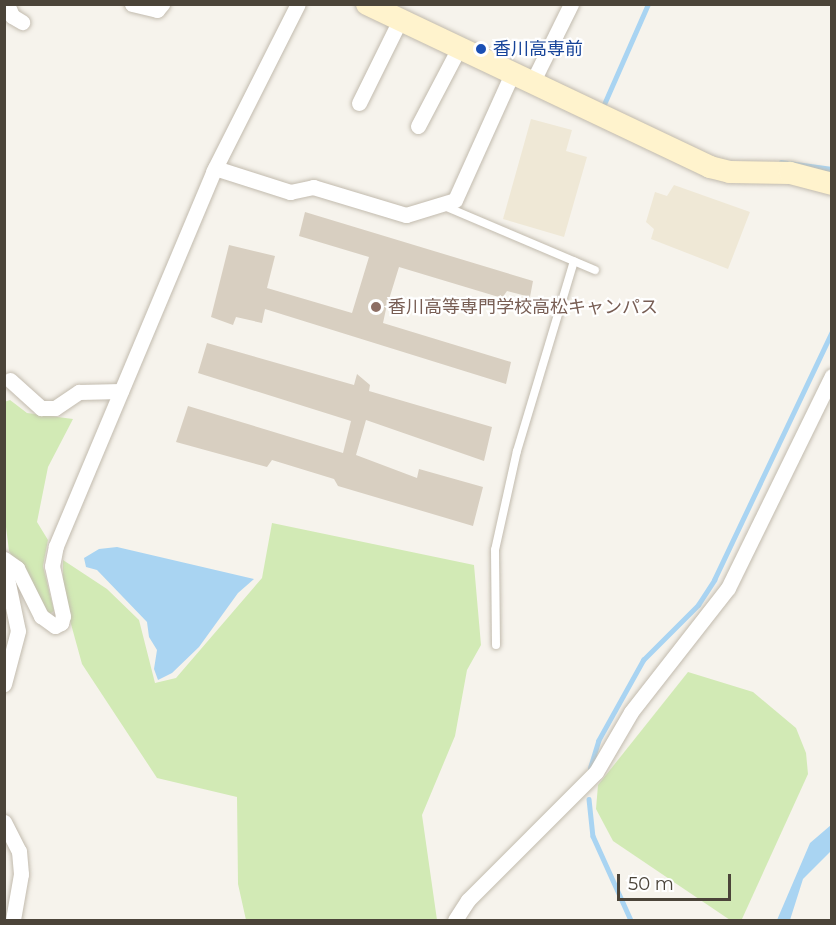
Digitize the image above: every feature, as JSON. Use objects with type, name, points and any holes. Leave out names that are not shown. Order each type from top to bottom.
[{"type":"street","points":[[8,4],[12,16],[22,22]]},
{"type":"street","points":[[132,4],[158,10],[162,4]]},
{"type":"street","points":[[4,562],[17,568],[41,616],[55,626],[61,623],[63,616],[52,566],[56,546],[215,168],[298,4]]},
{"type":"street","points":[[367,4],[710,167],[730,172],[790,173],[831,184]]},
{"type":"street","points":[[215,168],[290,192],[313,187],[406,215],[455,200],[522,78],[571,4]]},
{"type":"street","points":[[359,103],[400,20]]},
{"type":"street","points":[[418,126],[459,48]]},
{"type":"street","points":[[455,921],[468,900],[596,772],[631,712],[728,588],[831,376]]},
{"type":"street","points":[[10,380],[41,408],[55,408],[79,392],[121,391]]},
{"type":"street","points":[[4,562],[18,631],[4,684]]},
{"type":"street","points":[[4,822],[19,851],[21,874],[13,921]]},
{"type":"lane","points":[[440,204],[595,270]]},
{"type":"lane","points":[[495,645],[495,550],[517,451],[574,261]]},
{"type":"shaded area","points":[[531,119],[572,130],[566,151],[587,157],[564,237],[503,219]]},
{"type":"shaded area","points":[[674,185],[750,212],[728,269],[651,239],[654,229],[646,222],[655,192],[667,196]]},
{"type":"green space","points":[[10,400],[27,413],[73,419],[48,467],[37,522],[48,540],[43,566],[54,611],[48,615],[9,551],[4,511],[4,402]]},
{"type":"green space","points":[[272,523],[474,565],[481,645],[467,670],[455,736],[422,815],[437,920],[246,920],[238,884],[237,797],[157,778],[82,664],[63,595],[63,560],[107,589],[139,620],[155,683],[176,678],[262,578]]},
{"type":"green space","points":[[688,672],[753,692],[796,728],[806,753],[808,774],[742,919],[730,920],[613,841],[596,809],[598,785]]},
{"type":"water","points":[[117,547],[254,579],[238,593],[199,647],[172,673],[158,680],[154,669],[157,650],[149,637],[147,622],[97,570],[86,567],[84,558],[99,549]]},
{"type":"water","points":[[831,825],[831,851],[803,879],[790,920],[777,920],[810,843]]},
{"type":"building","points":[[305,212],[533,281],[530,297],[507,291],[502,298],[399,267],[386,309],[383,323],[511,362],[506,384],[265,309],[262,323],[236,317],[233,325],[211,317],[229,245],[275,256],[267,288],[352,313],[369,257],[299,236]]},
{"type":"building","points":[[207,343],[354,385],[357,374],[370,385],[369,391],[492,427],[484,461],[366,420],[356,455],[417,478],[419,469],[483,487],[473,526],[338,486],[334,479],[272,460],[267,467],[176,442],[188,406],[343,453],[351,421],[198,373]]},
{"type":"waterway","points":[[602,109],[648,4]]},
{"type":"waterway","points":[[781,162],[832,169]]},
{"type":"waterway","points":[[590,768],[598,741],[643,660],[698,605],[714,580],[832,331]]},
{"type":"waterway","points":[[589,799],[593,836],[631,920]]},
{"type":"place","name":"香川高専前","points":[[481,49]]},
{"type":"place","name":"香川高等専門学校高松キャンパス","points":[[376,307]]}]
